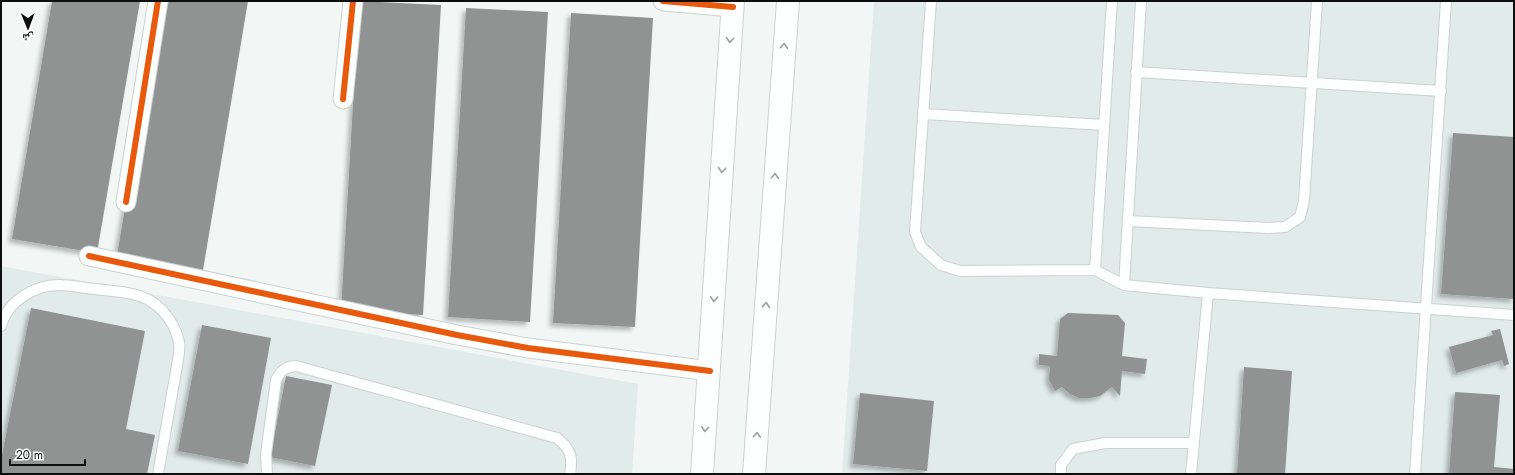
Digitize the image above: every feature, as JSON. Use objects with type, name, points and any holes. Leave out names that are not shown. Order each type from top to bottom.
[{"type":"main road","points":[[754,474],[788,1]]},
{"type":"main road","points":[[702,474],[710,371],[733,4]]},
{"type":"street","points":[[126,202],[158,1]]},
{"type":"street","points":[[344,99],[353,1]]},
{"type":"street","points":[[663,1],[733,4]]},
{"type":"street","points":[[89,256],[457,335],[528,348],[710,371]]},
{"type":"lane","points":[[931,1],[915,232],[921,247],[941,265],[960,271],[1095,270],[1124,285],[1514,315]]},
{"type":"lane","points":[[1095,270],[1112,1]]},
{"type":"lane","points":[[1124,285],[1141,1]]},
{"type":"lane","points":[[1128,221],[1268,228],[1285,227],[1300,217],[1304,201],[1318,1]]},
{"type":"lane","points":[[1415,474],[1446,1]]},
{"type":"lane","points":[[1136,72],[1441,91]]},
{"type":"lane","points":[[924,114],[1104,125]]},
{"type":"lane","points":[[1,326],[11,307],[25,294],[42,287],[59,285],[134,294],[150,301],[164,311],[174,326],[179,342],[178,360],[158,474]]},
{"type":"lane","points":[[1191,474],[1208,292]]},
{"type":"lane","points":[[267,474],[266,454],[276,380],[280,372],[287,367],[296,366],[557,438],[566,445],[571,456],[570,474]]},
{"type":"lane","points":[[1061,474],[1061,465],[1073,449],[1105,443],[1194,443]]},
{"type":"shaded area","points":[[874,1],[1514,1],[1514,474],[842,474]]},
{"type":"shaded area","points":[[1,266],[638,384],[632,474],[1,474]]},
{"type":"building","points":[[52,1],[140,1],[97,253],[12,239]]},
{"type":"building","points":[[160,1],[248,1],[203,270],[117,255]]},
{"type":"building","points":[[359,1],[441,5],[423,315],[341,310]]},
{"type":"building","points":[[466,8],[548,12],[530,322],[448,317]]},
{"type":"building","points":[[571,13],[653,18],[635,327],[553,323]]},
{"type":"building","points":[[1453,133],[1514,137],[1514,299],[1441,294]]},
{"type":"building","points":[[31,308],[145,331],[126,429],[155,435],[147,474],[1,474],[1,460]]},
{"type":"building","points":[[1068,313],[1118,315],[1125,323],[1122,356],[1147,359],[1145,374],[1122,371],[1120,396],[1112,387],[1100,396],[1090,398],[1079,398],[1070,394],[1062,387],[1055,391],[1049,380],[1050,366],[1039,365],[1039,354],[1057,356],[1060,319]]},
{"type":"building","points":[[202,325],[271,338],[248,464],[178,451]]},
{"type":"building","points":[[1500,329],[1509,364],[1504,366],[1502,360],[1456,373],[1449,347],[1493,335],[1491,331]]},
{"type":"building","points":[[1244,367],[1292,371],[1285,474],[1237,474]]},
{"type":"building","points":[[286,376],[332,385],[315,466],[270,457]]},
{"type":"building","points":[[1455,392],[1500,395],[1494,467],[1514,469],[1514,474],[1449,474]]},
{"type":"building","points":[[860,393],[934,401],[927,471],[853,464]]},
{"type":"cycle path","points":[[126,202],[158,1]]},
{"type":"cycle path","points":[[343,99],[353,1]]},
{"type":"cycle path","points":[[663,1],[733,7]]},
{"type":"cycle path","points":[[89,256],[457,335],[528,348],[710,371]]}]
